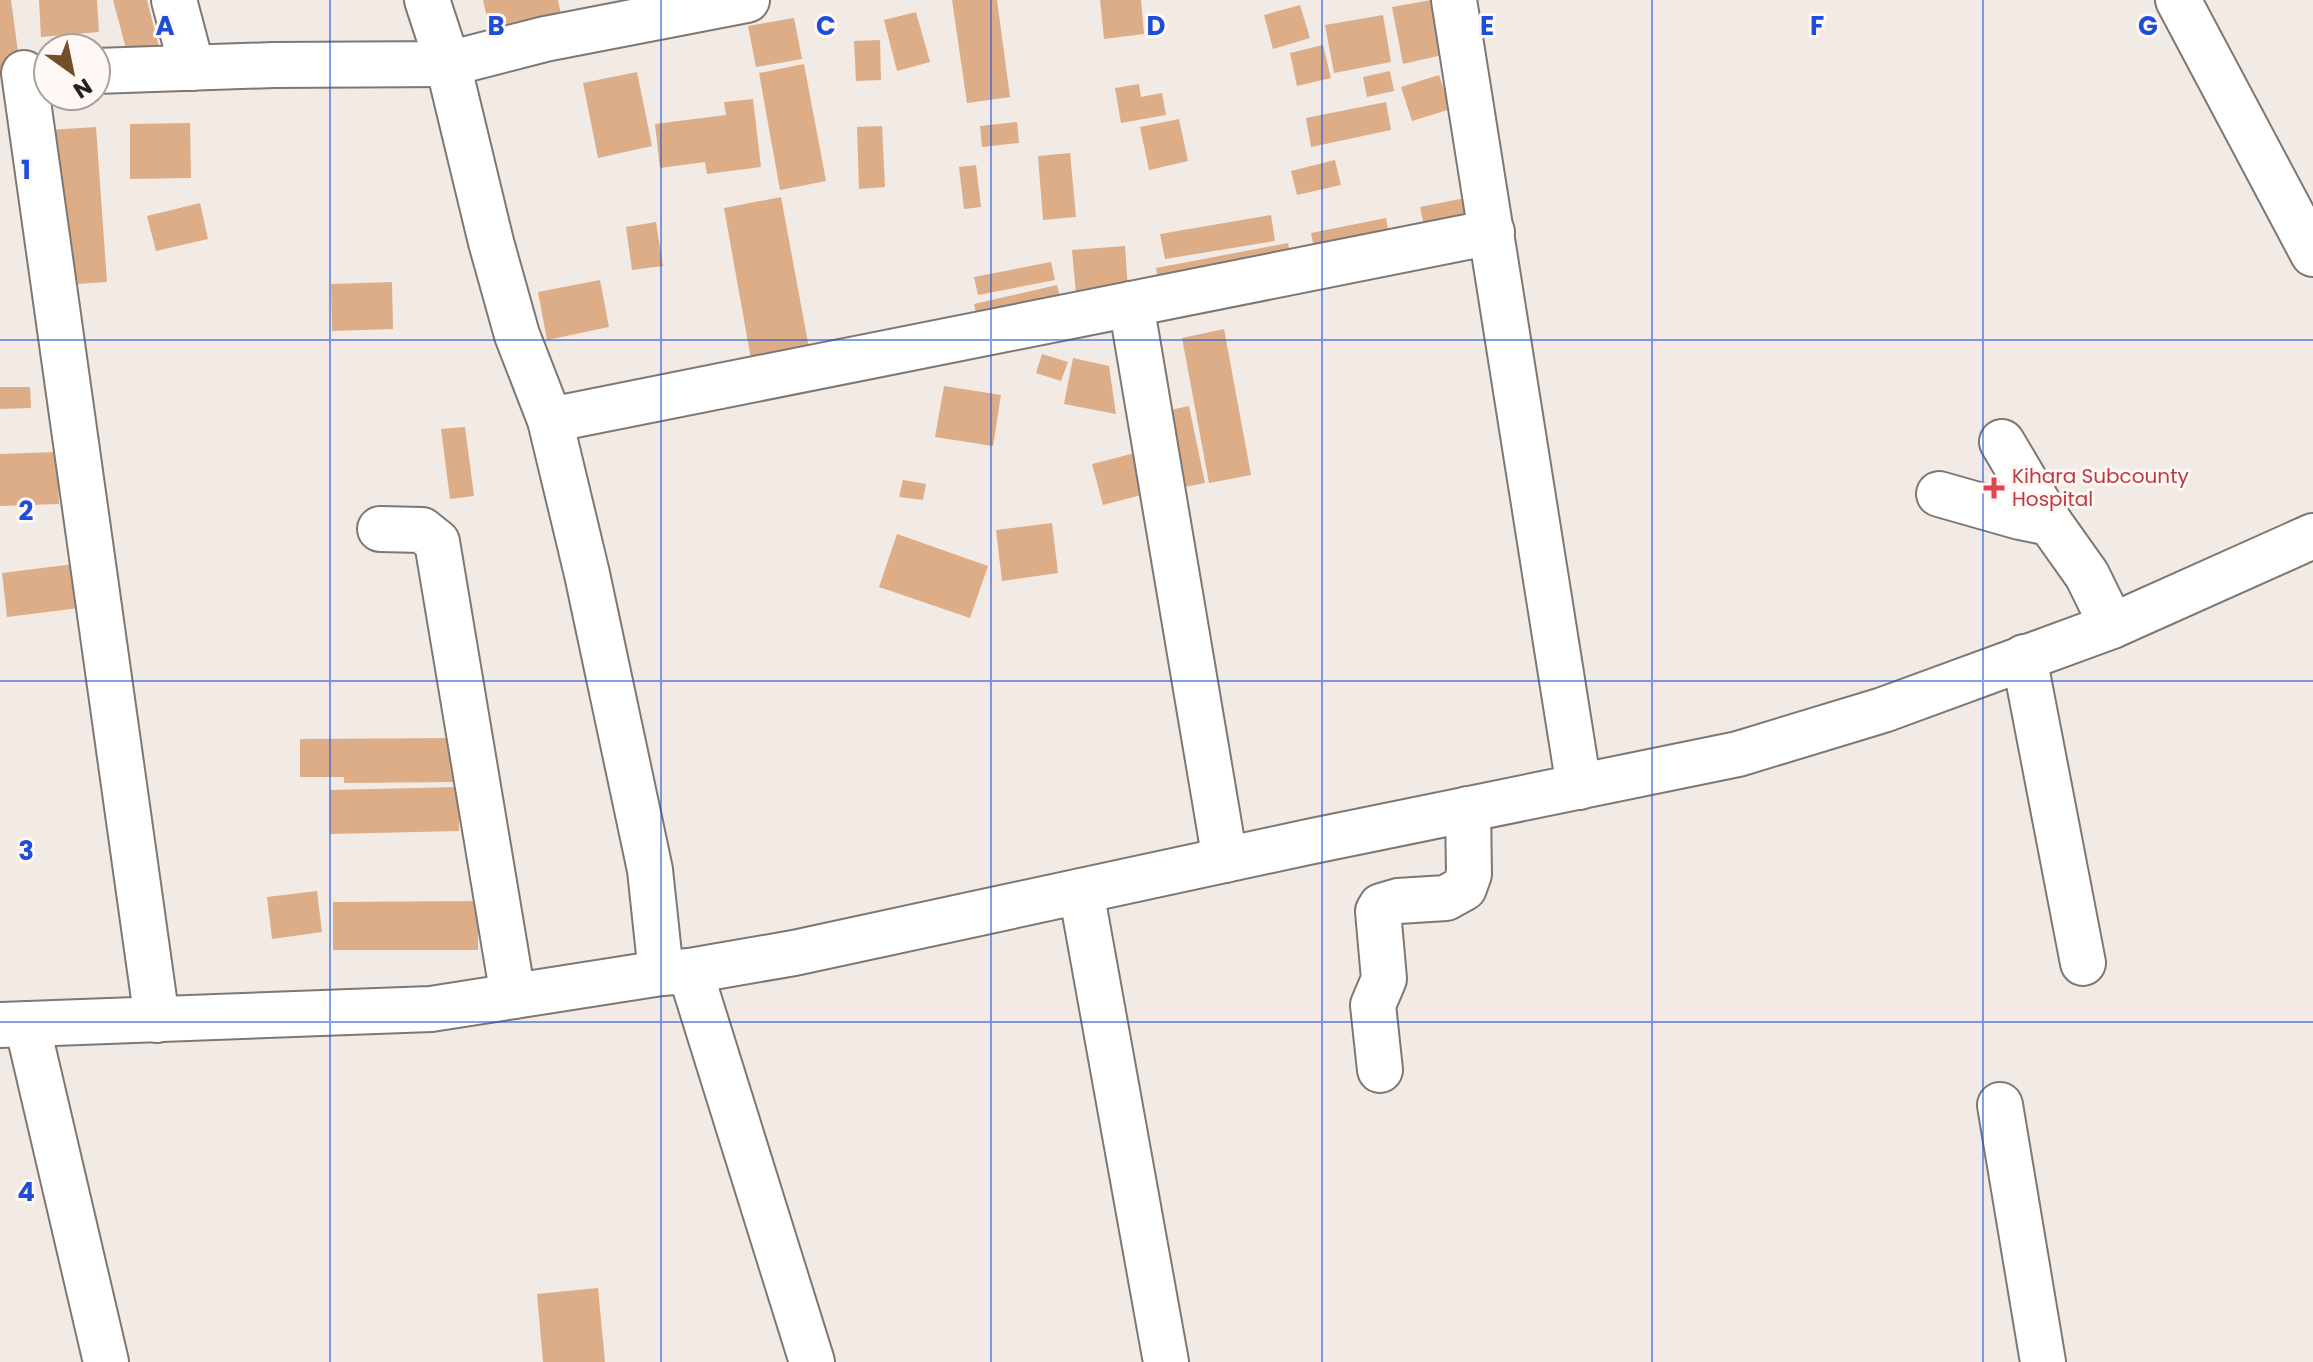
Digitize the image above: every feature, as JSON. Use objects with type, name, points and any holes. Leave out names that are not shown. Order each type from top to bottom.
[{"type":"street","points":[[174,0],[192,68]]},
{"type":"street","points":[[427,0],[448,64],[513,322],[550,420],[587,574],[650,870],[676,972],[812,1362]]},
{"type":"street","points":[[112,70],[448,64],[545,39],[747,0]]},
{"type":"street","points":[[1454,0],[1579,787]]},
{"type":"street","points":[[2178,0],[2313,254]]},
{"type":"street","points":[[24,73],[157,1020]]},
{"type":"street","points":[[550,420],[1492,232]]},
{"type":"street","points":[[1131,304],[1225,860]]},
{"type":"street","points":[[2002,442],[2050,523],[2087,575],[2112,626]]},
{"type":"street","points":[[1939,494],[2050,523]]},
{"type":"street","points":[[380,529],[422,530],[437,542],[513,996]]},
{"type":"street","points":[[106,1362],[14,1025],[431,1009],[676,972],[794,953],[1738,754],[1883,710],[2112,626],[2313,536]]},
{"type":"street","points":[[2024,657],[2083,963]]},
{"type":"street","points":[[1380,1070],[1373,1005],[1384,979],[1378,911],[1381,906],[1398,901],[1446,898],[1464,888],[1469,874],[1468,809]]},
{"type":"street","points":[[1081,891],[1166,1362]]},
{"type":"street","points":[[2000,1105],[2043,1362]]},
{"type":"building","points":[[0,0],[11,0],[20,67],[0,70]]},
{"type":"building","points":[[39,0],[97,0],[99,32],[41,32]]},
{"type":"building","points":[[113,0],[147,0],[162,59],[131,67]]},
{"type":"building","points":[[483,0],[558,0],[561,14],[490,31]]},
{"type":"building","points":[[952,0],[997,0],[1010,97],[967,103]]},
{"type":"building","points":[[1100,0],[1141,0],[1144,34],[1104,39]]},
{"type":"building","points":[[1431,0],[1442,55],[1403,64],[1392,7]]},
{"type":"building","points":[[1300,5],[1310,38],[1273,49],[1264,15]]},
{"type":"building","points":[[916,12],[930,62],[897,71],[884,20]]},
{"type":"building","points":[[1383,15],[1391,62],[1334,73],[1325,25]]},
{"type":"building","points":[[794,18],[802,59],[756,67],[748,26]]},
{"type":"building","points":[[880,40],[881,80],[856,81],[854,41]]},
{"type":"building","points":[[1323,45],[1331,78],[1297,86],[1290,53]]},
{"type":"building","points":[[804,64],[826,181],[780,190],[759,73]]},
{"type":"building","points":[[1390,71],[1394,91],[1367,97],[1363,77]]},
{"type":"building","points":[[637,72],[652,146],[598,158],[583,83]]},
{"type":"building","points":[[1439,75],[1451,109],[1412,121],[1401,87]]},
{"type":"building","points":[[1139,84],[1141,97],[1162,93],[1166,115],[1121,123],[1115,88]]},
{"type":"building","points":[[753,99],[761,167],[707,174],[705,162],[660,168],[655,124],[726,115],[724,102]]},
{"type":"building","points":[[1386,102],[1391,130],[1311,147],[1306,118]]},
{"type":"building","points":[[1179,119],[1188,161],[1149,170],[1140,127]]},
{"type":"building","points":[[1017,122],[1019,143],[982,147],[980,126]]},
{"type":"building","points":[[190,123],[191,178],[130,179],[130,124]]},
{"type":"building","points":[[882,126],[885,187],[859,189],[857,127]]},
{"type":"building","points":[[96,127],[107,282],[61,285],[49,130]]},
{"type":"building","points":[[1070,153],[1076,217],[1043,220],[1038,156]]},
{"type":"building","points":[[1335,160],[1341,185],[1297,195],[1291,171]]},
{"type":"building","points":[[976,165],[981,207],[964,209],[959,167]]},
{"type":"building","points":[[781,197],[809,348],[751,359],[724,208]]},
{"type":"building","points":[[1465,198],[1470,225],[1426,235],[1420,207]]},
{"type":"building","points":[[200,203],[208,239],[156,251],[147,216]]},
{"type":"building","points":[[1271,215],[1275,241],[1165,259],[1160,234]]},
{"type":"building","points":[[1386,218],[1390,240],[1315,254],[1311,233]]},
{"type":"building","points":[[656,222],[663,266],[632,270],[626,227]]},
{"type":"building","points":[[1288,243],[1292,263],[1159,288],[1156,268]]},
{"type":"building","points":[[1125,246],[1128,290],[1076,294],[1072,250]]},
{"type":"building","points":[[1051,262],[1055,280],[978,295],[974,277]]},
{"type":"building","points":[[600,280],[609,327],[547,340],[538,292]]},
{"type":"building","points":[[392,282],[393,329],[332,331],[331,284]]},
{"type":"building","points":[[1057,285],[1062,306],[979,325],[974,304]]},
{"type":"building","points":[[1224,329],[1251,475],[1209,483],[1182,338]]},
{"type":"building","points":[[1042,354],[1068,362],[1061,381],[1036,373]]},
{"type":"building","points":[[1073,358],[1109,366],[1116,414],[1064,404]]},
{"type":"building","points":[[944,386],[1001,395],[993,446],[935,437]]},
{"type":"building","points":[[0,387],[30,387],[31,408],[0,409]]},
{"type":"building","points":[[1189,406],[1205,483],[1170,490],[1156,413]]},
{"type":"building","points":[[465,427],[474,496],[450,499],[441,429]]},
{"type":"building","points":[[57,452],[59,504],[0,506],[0,454]]},
{"type":"building","points":[[1139,452],[1149,493],[1103,505],[1092,464]]},
{"type":"building","points":[[903,480],[926,484],[923,500],[899,497]]},
{"type":"building","points":[[1052,523],[1058,573],[1002,581],[996,530]]},
{"type":"building","points":[[897,534],[988,566],[970,618],[879,587]]},
{"type":"building","points":[[82,563],[87,607],[7,617],[2,573]]},
{"type":"building","points":[[457,738],[457,782],[344,783],[344,777],[300,777],[300,739]]},
{"type":"building","points":[[459,787],[459,831],[330,834],[330,790]]},
{"type":"building","points":[[317,891],[322,932],[272,939],[267,897]]},
{"type":"building","points":[[478,901],[478,950],[333,950],[333,902]]},
{"type":"building","points":[[598,1288],[605,1362],[543,1362],[537,1294]]},
{"type":"place","name":"Kihara Subcounty Hospital","points":[[1994,488]]}]
